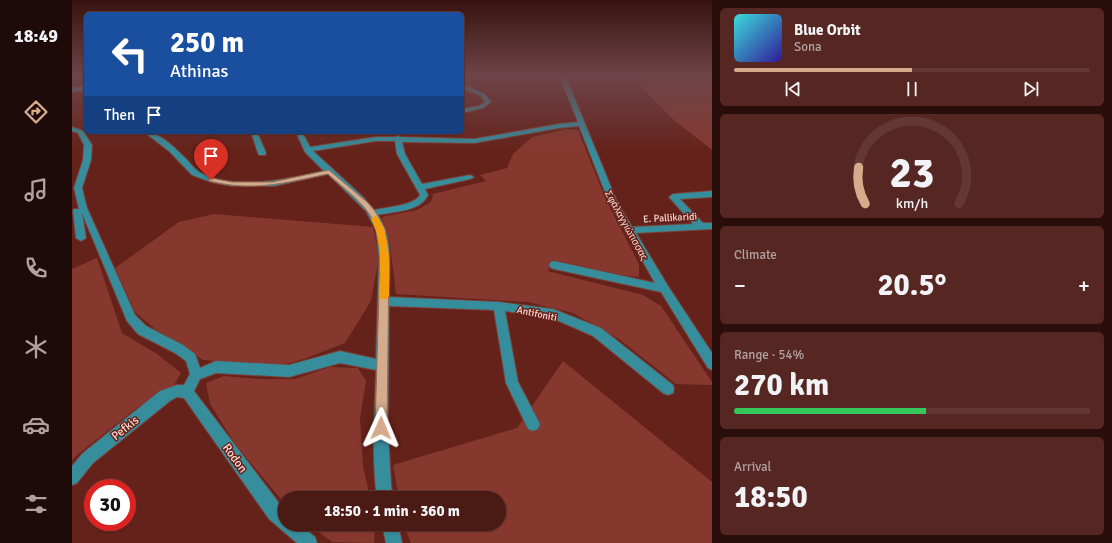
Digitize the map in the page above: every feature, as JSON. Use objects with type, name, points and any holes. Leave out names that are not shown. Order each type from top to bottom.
[{"type":"street","points":[[464,111],[481,107],[488,102],[487,100]]},
{"type":"street","name":"Σφάλαγγιώτισσας","points":[[571,100],[612,202],[664,289],[712,364]]},
{"type":"street","points":[[308,150],[352,142],[398,138],[474,141],[559,126],[580,124]]},
{"type":"street","points":[[72,129],[81,132],[88,145],[88,160],[78,188],[77,211],[80,238]]},
{"type":"street","points":[[151,134],[172,149],[195,173],[211,180],[232,184],[272,184],[329,172]]},
{"type":"street","points":[[255,134],[262,153]]},
{"type":"street","points":[[300,134],[308,150],[329,172],[364,203],[372,213],[381,229],[384,257],[381,428],[384,491]]},
{"type":"street","points":[[446,134],[449,141]]},
{"type":"street","points":[[372,213],[413,206],[421,201],[424,195],[421,187],[401,154],[398,138]]},
{"type":"street","points":[[421,187],[470,177]]},
{"type":"street","points":[[700,226],[673,197],[712,194]]},
{"type":"street","points":[[77,211],[86,213],[131,318],[142,330],[179,349],[191,358],[196,375]]},
{"type":"street","name":"E. Pallikaridi","points":[[628,230],[712,226]]},
{"type":"street","points":[[554,265],[664,289]]},
{"type":"street","name":"Antifoniti","points":[[384,301],[499,306],[553,314],[597,332],[668,389]]},
{"type":"street","points":[[499,306],[512,383],[532,424]]},
{"type":"street","points":[[187,392],[196,375],[216,367],[289,371],[340,358],[382,366]]},
{"type":"street","name":"Pefkis","points":[[72,478],[88,458],[165,396],[177,391],[187,392]]},
{"type":"street","name":"Rodon","points":[[187,392],[278,516]]},
{"type":"street","points":[[296,531],[309,543]]},
{"type":"street","points":[[391,531],[394,543]]},
{"type":"shaded area","points":[[654,100],[712,100],[712,150],[674,120]]},
{"type":"shaded area","points":[[567,129],[578,130],[606,200],[639,264],[639,277],[615,274],[553,260],[548,271],[643,295],[661,306],[712,382],[712,385],[676,384],[619,339],[573,313],[528,302],[396,294],[390,244],[382,217],[417,210],[431,202],[433,194],[486,181],[480,175],[507,168],[513,154],[532,137]]},
{"type":"shaded area","points":[[214,214],[373,227],[379,257],[371,301],[345,343],[304,359],[278,366],[203,360],[155,329],[135,312],[115,268],[179,222]]},
{"type":"shaded area","points":[[97,258],[122,333],[157,354],[181,373],[174,385],[138,407],[77,455],[72,461],[72,269]]},
{"type":"shaded area","points":[[563,361],[712,482],[712,543],[411,543],[406,531],[506,531],[506,491],[398,491],[393,465],[517,428]]},
{"type":"shaded area","points":[[330,367],[358,368],[366,381],[360,418],[363,466],[368,491],[278,491],[278,496],[236,445],[210,404],[206,383],[224,376],[260,379],[295,379]]},
{"type":"shaded area","points":[[317,531],[375,531],[374,543],[332,542]]},
{"type":"slow traffic","points":[[375,219],[381,229],[384,257],[384,296]]},
{"type":"route","points":[[211,180],[232,184],[272,184],[293,181],[329,172],[364,203],[372,213],[381,229],[384,257],[381,428]]}]
